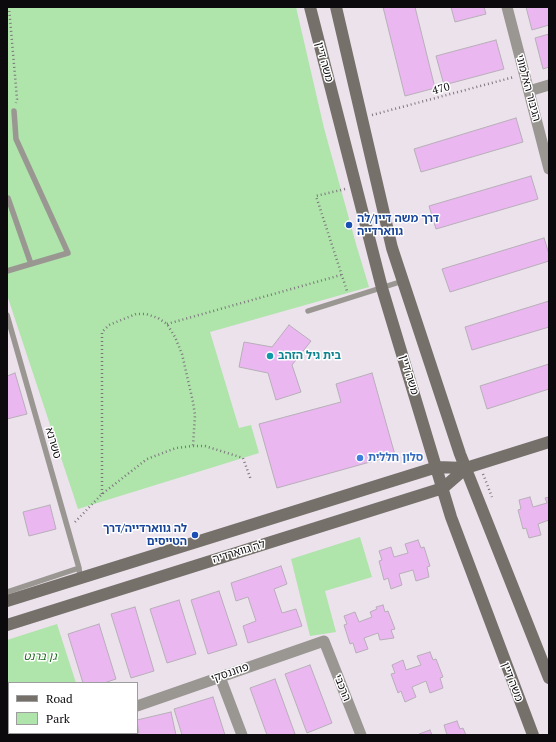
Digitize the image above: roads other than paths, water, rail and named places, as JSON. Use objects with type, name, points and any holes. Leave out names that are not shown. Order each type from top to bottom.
[{"type":"street","name":"משה דיין","points":[[310,7],[382,288],[451,517],[533,735]]},
{"type":"street","points":[[336,7],[392,248],[460,454],[549,678]]},
{"type":"street","name":"הגיבור האלמוני","points":[[507,7],[549,169]]},
{"type":"street","points":[[529,91],[549,85]]},
{"type":"street","name":"לה גווארדיה","points":[[7,601],[79,573],[437,467],[466,468],[549,442]]},
{"type":"street","name":"לה גווארדיה","points":[[7,625],[443,488],[466,468]]},
{"type":"street","name":"פוזננסקי","points":[[138,706],[324,641]]},
{"type":"street","name":"הרכבי","points":[[324,641],[361,735]]},
{"type":"street","points":[[220,677],[242,735]]},
{"type":"lane","points":[[7,271],[68,253],[16,139],[14,111]]},
{"type":"lane","points":[[7,198],[31,264]]},
{"type":"lane","points":[[308,311],[403,281]]},
{"type":"lane","name":"טשרנא","points":[[7,315],[79,573]]},
{"type":"lane","points":[[7,592],[79,573]]},
{"type":"place","name":"דרך משה דיין/לה גווארדייה","points":[[349,225]]},
{"type":"place","name":"בית גיל הזהב","points":[[270,356]]},
{"type":"place","name":"סלון חללית","points":[[360,458]]},
{"type":"place","name":"לה גווארדייה/דרך הטייסים","points":[[195,535]]},
{"type":"park label","name":"גן ברנט","points":[[40,657]]}]
